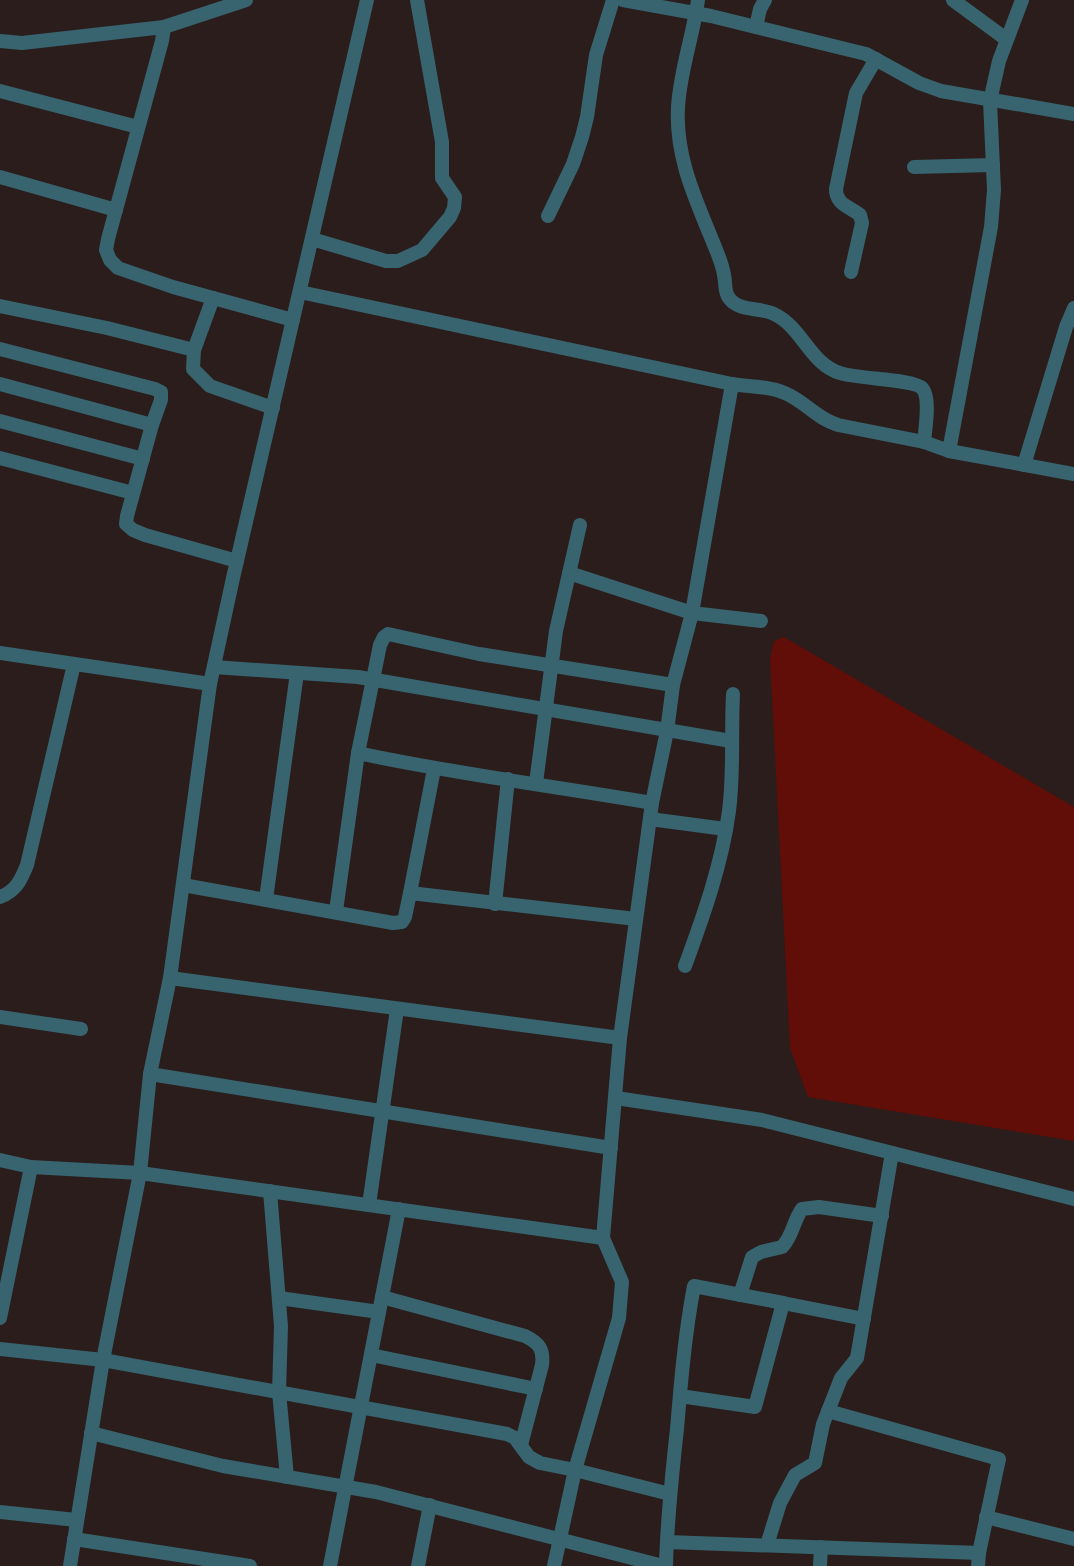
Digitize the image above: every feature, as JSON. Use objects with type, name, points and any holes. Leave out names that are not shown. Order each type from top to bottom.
[{"type":"street","points":[[0,41],[22,43],[164,27],[246,0]]},
{"type":"street","points":[[70,1566],[103,1360],[140,1173],[150,1074],[170,978],[210,684],[367,0]]},
{"type":"street","points":[[312,239],[386,261],[398,261],[422,250],[454,208],[455,197],[442,178],[442,142],[417,0]]},
{"type":"street","points":[[548,216],[573,164],[582,137],[596,55],[613,0]]},
{"type":"street","points":[[623,0],[697,7],[756,27],[866,54],[919,83],[941,91],[1074,114]]},
{"type":"street","points":[[756,27],[765,0]]},
{"type":"street","points":[[953,0],[1006,39]]},
{"type":"street","points":[[949,451],[986,260],[994,190],[990,101],[999,61],[1022,0]]},
{"type":"street","points":[[697,7],[678,107],[679,143],[685,172],[722,264],[726,293],[730,300],[743,308],[775,314],[802,339],[819,362],[838,373],[914,383],[922,388],[927,400],[924,442]]},
{"type":"street","points":[[164,27],[106,250],[110,260],[118,268],[173,287],[293,320]]},
{"type":"street","points":[[851,272],[862,223],[860,215],[841,204],[836,189],[856,93],[876,59]]},
{"type":"street","points":[[0,91],[138,127]]},
{"type":"street","points":[[914,167],[993,165]]},
{"type":"street","points":[[0,177],[116,210]]},
{"type":"street","points":[[300,292],[732,384],[777,390],[826,421],[924,442],[949,451],[1074,474]]},
{"type":"street","points":[[213,298],[194,350],[193,369],[210,386],[273,408]]},
{"type":"street","points":[[0,306],[194,350]]},
{"type":"street","points":[[1024,465],[1074,308]]},
{"type":"street","points":[[0,349],[161,392],[126,524],[133,530],[237,561]]},
{"type":"street","points":[[0,384],[152,425]]},
{"type":"street","points":[[554,1566],[575,1470],[619,1318],[622,1282],[603,1238],[620,1038],[652,803],[673,685],[692,613],[732,384]]},
{"type":"street","points":[[0,421],[143,459]]},
{"type":"street","points":[[0,458],[133,493]]},
{"type":"street","points":[[536,783],[556,631],[580,525]]},
{"type":"street","points":[[569,573],[692,613],[761,621]]},
{"type":"street","points":[[336,911],[358,753],[380,645],[388,634],[479,654],[673,685]]},
{"type":"street","points":[[0,653],[210,684]]},
{"type":"street","points":[[0,897],[21,881],[27,865],[74,664]]},
{"type":"street","points":[[214,667],[358,677],[731,741]]},
{"type":"street","points":[[266,899],[297,673]]},
{"type":"street","points":[[685,966],[699,928],[725,829],[731,779],[733,694]]},
{"type":"street","points":[[358,753],[434,769],[652,803]]},
{"type":"street","points":[[183,885],[393,923],[402,922],[434,769]]},
{"type":"street","points":[[495,904],[508,779]]},
{"type":"street","points":[[650,819],[725,829]]},
{"type":"street","points":[[410,893],[636,919]]},
{"type":"street","points":[[170,978],[620,1038]]},
{"type":"street","points":[[369,1205],[397,1009]]},
{"type":"street","points":[[0,1017],[81,1029]]},
{"type":"street","points":[[150,1074],[611,1148]]},
{"type":"street","points":[[616,1098],[762,1120],[1074,1199]]},
{"type":"street","points":[[767,1545],[780,1503],[795,1475],[815,1463],[823,1424],[841,1378],[857,1358],[892,1153]]},
{"type":"street","points":[[0,1160],[31,1167],[140,1173],[603,1238]]},
{"type":"street","points":[[0,1318],[4,1278],[31,1167]]},
{"type":"street","points":[[270,1191],[281,1326],[279,1392],[287,1477]]},
{"type":"street","points":[[740,1295],[752,1257],[782,1247],[802,1209],[819,1207],[882,1216]]},
{"type":"street","points":[[330,1566],[399,1209]]},
{"type":"street","points":[[91,1433],[223,1466],[376,1492],[665,1566],[687,1325],[694,1286],[864,1319]]},
{"type":"street","points":[[279,1298],[381,1305],[525,1336],[535,1341],[543,1354],[521,1445]]},
{"type":"street","points":[[680,1396],[755,1407],[783,1303]]},
{"type":"street","points":[[0,1349],[103,1360],[507,1434],[515,1438],[529,1457],[540,1463],[670,1494]]},
{"type":"street","points":[[371,1355],[536,1389]]},
{"type":"street","points":[[667,1542],[821,1547],[978,1560],[999,1459],[828,1411]]},
{"type":"street","points":[[418,1566],[430,1505]]},
{"type":"street","points":[[0,1512],[76,1520]]},
{"type":"street","points":[[986,1517],[1074,1539]]},
{"type":"street","points":[[74,1539],[250,1566]]},
{"type":"street","points":[[820,1566],[821,1547]]},
{"type":"shaded area","points":[[784,637],[1074,807],[1074,1141],[808,1097],[790,1048],[770,658],[774,641]]}]
